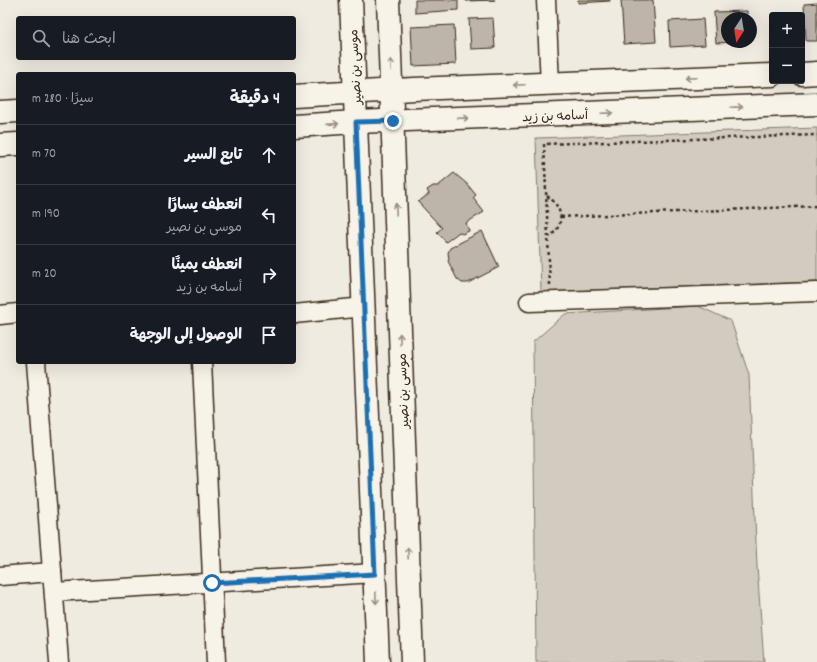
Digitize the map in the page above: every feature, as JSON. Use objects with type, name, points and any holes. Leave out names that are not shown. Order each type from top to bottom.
[{"type":"street","name":"موسى بن نصير","points":[[351,0],[378,662]]},
{"type":"street","name":"موسى بن نصير","points":[[388,0],[412,662]]},
{"type":"street","points":[[546,0],[550,84]]},
{"type":"street","points":[[805,74],[817,73]]},
{"type":"street","points":[[296,96],[392,90],[769,75]]},
{"type":"street","name":"أسامه بن زيد","points":[[296,126],[356,122],[817,104]]},
{"type":"street","points":[[0,112],[16,111]]},
{"type":"street","points":[[0,145],[16,144]]},
{"type":"street","points":[[529,302],[817,292]]},
{"type":"street","points":[[296,314],[364,307]]},
{"type":"street","points":[[0,315],[16,314]]},
{"type":"street","points":[[36,364],[59,662]]},
{"type":"street","points":[[202,364],[216,662]]},
{"type":"street","points":[[0,576],[52,572]]},
{"type":"street","points":[[54,592],[375,574]]},
{"type":"path","points":[[550,286],[544,144],[817,135]]},
{"type":"path","points":[[546,196],[553,200],[559,208],[561,217],[558,226],[548,237]]},
{"type":"path","points":[[561,217],[817,206]]},
{"type":"shaded area","points":[[817,128],[817,282],[541,292],[536,138]]},
{"type":"shaded area","points":[[698,306],[731,321],[749,375],[757,566],[764,662],[536,662],[533,342],[565,314]]},
{"type":"building","points":[[415,0],[458,0],[458,10],[415,13]]},
{"type":"building","points":[[466,0],[495,0],[466,1]]},
{"type":"building","points":[[578,0],[610,0],[610,1],[578,3]]},
{"type":"building","points":[[621,0],[653,0],[656,42],[624,44]]},
{"type":"building","points":[[817,3],[817,41],[806,41],[804,4]]},
{"type":"building","points":[[747,11],[721,12],[721,43],[716,43],[714,12]]},
{"type":"building","points":[[493,18],[495,48],[471,49],[469,19]]},
{"type":"building","points":[[703,19],[705,45],[670,47],[669,21]]},
{"type":"building","points":[[454,25],[456,64],[413,66],[411,27]]},
{"type":"building","points":[[454,173],[467,184],[476,195],[473,198],[484,212],[466,223],[469,231],[462,234],[459,232],[446,242],[437,232],[442,228],[418,202],[429,194],[427,190],[433,186],[438,186]]},
{"type":"building","points":[[482,231],[499,267],[468,283],[462,283],[457,279],[448,261],[448,253],[450,248]]},
{"type":"route","points":[[212,583],[375,574],[356,122],[393,121]]}]
